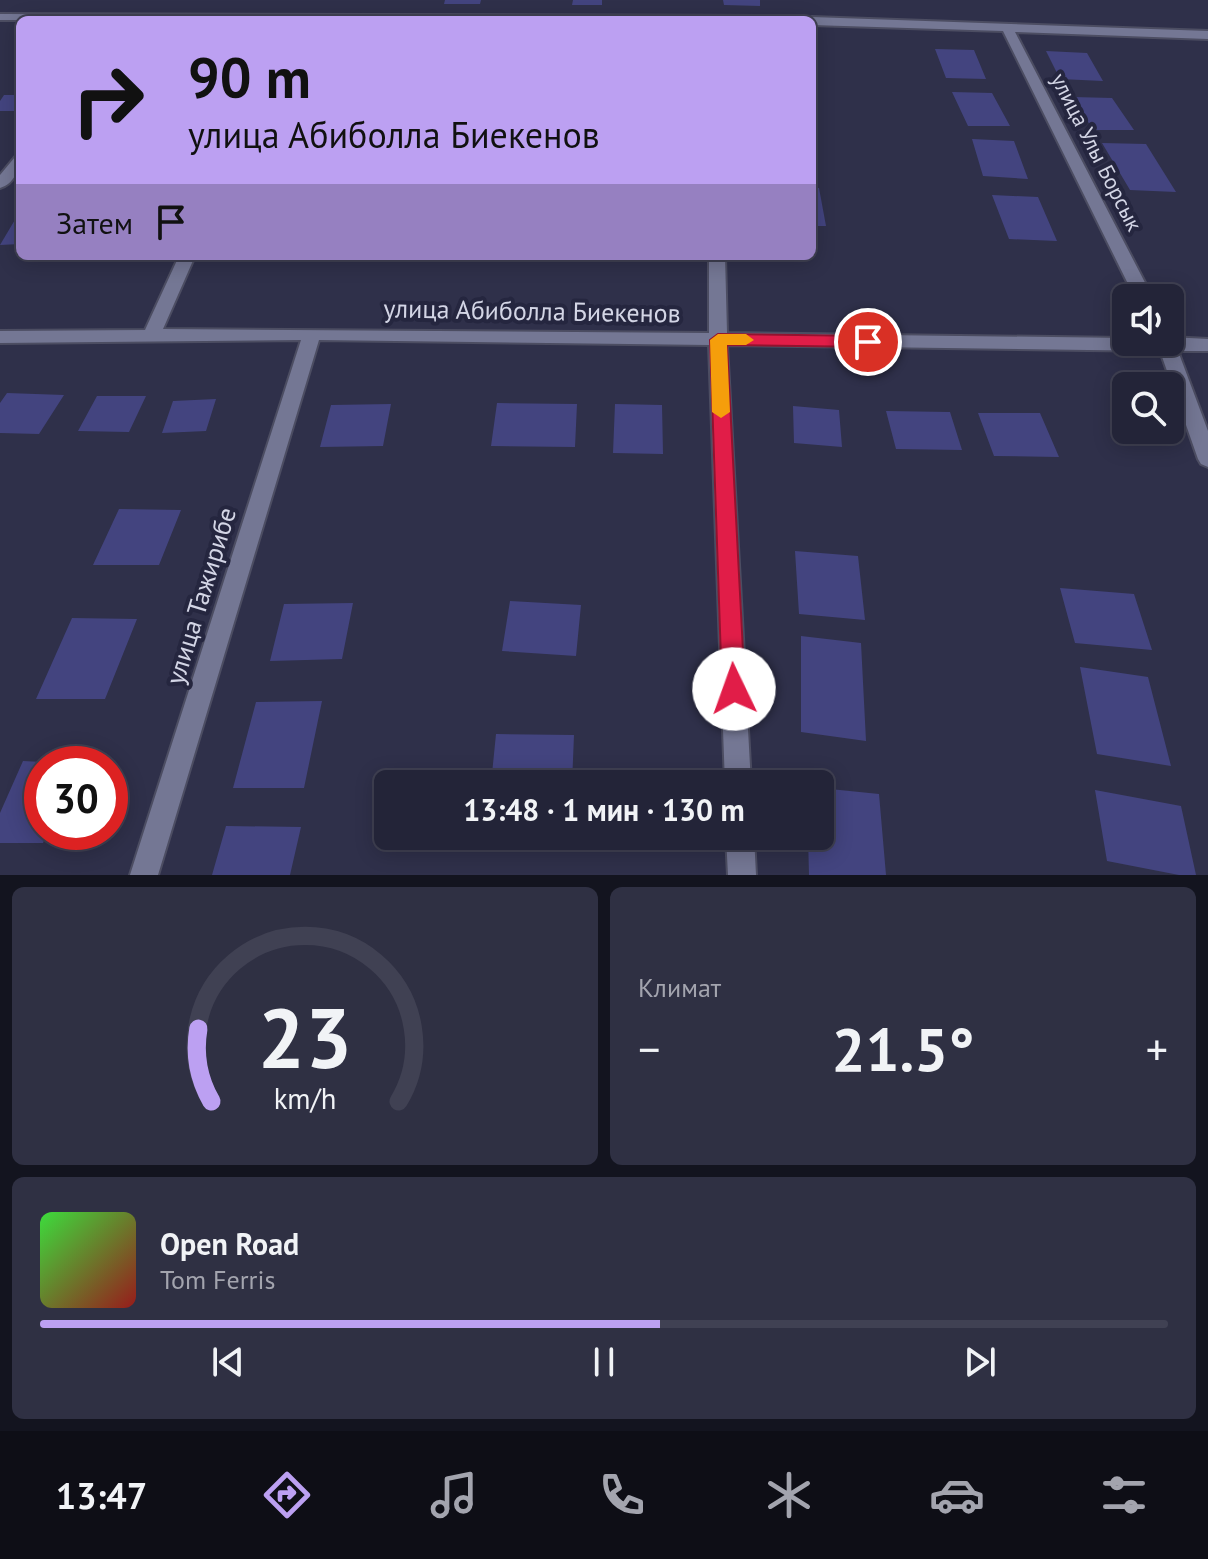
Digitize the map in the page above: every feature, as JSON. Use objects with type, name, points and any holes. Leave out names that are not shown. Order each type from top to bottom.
[{"type":"street","points":[[816,21],[1208,35]]},
{"type":"street","name":"улица Улы Борсык","points":[[1007,28],[1137,284]]},
{"type":"street","points":[[0,184],[16,165]]},
{"type":"street","points":[[152,335],[185,260]]},
{"type":"street","points":[[717,260],[737,770]]},
{"type":"street","name":"улица Абиболла Биекенов","points":[[0,337],[312,334],[1112,344]]},
{"type":"street","name":"улица Тажирибе","points":[[144,875],[312,334]]},
{"type":"street","name":"улица Абиболла Биекенов","points":[[1184,344],[1208,345]]},
{"type":"street","points":[[1171,356],[1208,459]]},
{"type":"street","points":[[741,850],[742,875]]},
{"type":"building","points":[[445,0],[481,0],[480,4],[444,4]]},
{"type":"building","points":[[573,0],[602,0],[602,5],[572,5]]},
{"type":"building","points":[[723,0],[760,0],[760,6],[724,5]]},
{"type":"building","points":[[935,49],[974,50],[986,79],[946,78]]},
{"type":"building","points":[[1046,51],[1087,53],[1103,81],[1060,79]]},
{"type":"building","points":[[952,92],[992,93],[1010,126],[968,126]]},
{"type":"building","points":[[4,95],[16,95],[16,111],[0,111],[0,101]]},
{"type":"building","points":[[1073,97],[1112,98],[1134,130],[1093,130]]},
{"type":"building","points":[[972,139],[1014,141],[1028,179],[983,176]]},
{"type":"building","points":[[1102,143],[1146,144],[1176,192],[1130,190]]},
{"type":"building","points":[[816,188],[819,188],[826,226],[816,226]]},
{"type":"building","points":[[992,195],[1038,197],[1057,241],[1009,239]]},
{"type":"building","points":[[16,218],[16,244],[0,245]]},
{"type":"building","points":[[7,393],[64,395],[39,434],[0,433],[0,403]]},
{"type":"building","points":[[97,396],[146,396],[129,432],[78,431]]},
{"type":"building","points":[[216,399],[206,431],[162,433],[173,401]]},
{"type":"building","points":[[497,403],[577,404],[575,447],[491,446]]},
{"type":"building","points":[[391,404],[383,446],[320,447],[331,405]]},
{"type":"building","points":[[615,404],[662,405],[663,454],[613,453]]},
{"type":"building","points":[[793,406],[839,410],[842,447],[794,443]]},
{"type":"building","points":[[886,411],[950,412],[962,450],[896,449]]},
{"type":"building","points":[[978,413],[1040,413],[1059,457],[994,456]]},
{"type":"building","points":[[119,509],[181,510],[159,565],[93,565]]},
{"type":"building","points":[[795,551],[858,556],[865,620],[799,614]]},
{"type":"building","points":[[1060,588],[1134,594],[1152,650],[1075,643]]},
{"type":"building","points":[[510,601],[581,605],[576,656],[502,651]]},
{"type":"building","points":[[353,603],[342,659],[270,661],[284,604]]},
{"type":"building","points":[[72,618],[137,619],[105,699],[36,699]]},
{"type":"building","points":[[801,636],[861,643],[866,741],[801,732]]},
{"type":"building","points":[[1080,667],[1148,677],[1171,766],[1097,754]]},
{"type":"building","points":[[322,701],[304,788],[233,788],[256,702]]},
{"type":"building","points":[[496,734],[574,735],[573,770],[492,770]]},
{"type":"building","points":[[24,761],[24,843],[0,843],[0,813]]},
{"type":"building","points":[[834,789],[879,794],[886,875],[809,875],[808,850],[834,850]]},
{"type":"building","points":[[1095,790],[1181,806],[1196,875],[1179,875],[1107,861]]},
{"type":"building","points":[[226,826],[301,827],[290,875],[212,875]]},
{"type":"slow traffic","points":[[721,412],[718,340],[746,340]]},
{"type":"route","points":[[734,689],[718,340],[868,342]]}]
